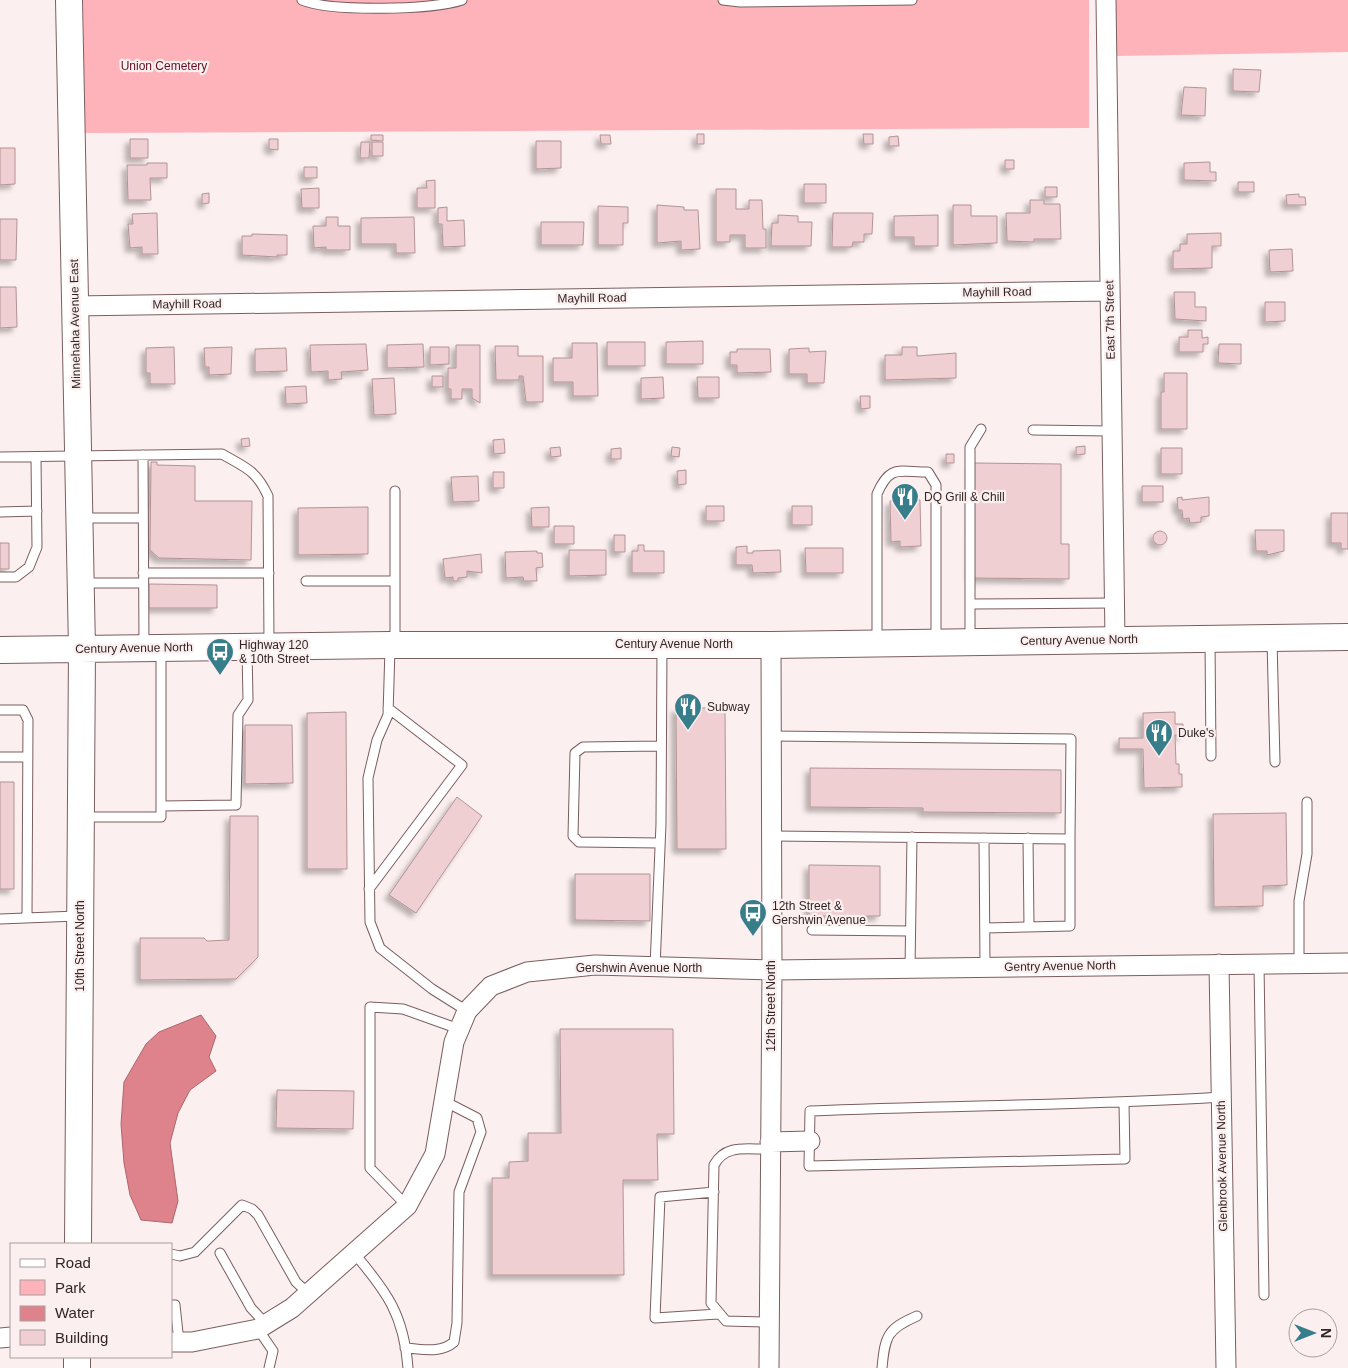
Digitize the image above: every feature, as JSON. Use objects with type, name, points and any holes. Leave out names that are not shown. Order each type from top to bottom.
[{"type":"main road","name":"Minnehaha Avenue East","points":[[69,0],[82,649]]},
{"type":"main road","name":"Century Avenue North","points":[[0,650],[393,645],[771,645],[1348,637]]},
{"type":"main road","name":"10th Street North","points":[[78,1243],[82,649]]},
{"type":"street","name":"East 7th Street","points":[[1106,0],[1114,640]]},
{"type":"street","name":"Mayhill Road","points":[[74,306],[1110,290]]},
{"type":"street","name":"12th Street North","points":[[769,1368],[772,970],[771,645]]},
{"type":"street","name":"Gentry Avenue North","points":[[772,970],[1348,963]]},
{"type":"street","name":"Glenbrook Avenue North","points":[[1219,964],[1226,1368]]},
{"type":"street","name":"Gershwin Avenue North","points":[[175,1342],[192,1342],[262,1327],[292,1308],[406,1206],[435,1154],[454,1042],[459,1029],[467,1012],[491,986],[527,972],[595,965],[772,970]]},
{"type":"street","points":[[770,1146],[810,1141]]},
{"type":"lane","points":[[302,0],[323,6],[353,7],[446,5],[462,0]]},
{"type":"lane","points":[[723,0],[740,2],[912,0]]},
{"type":"lane","points":[[970,642],[970,447],[981,429]]},
{"type":"lane","points":[[1033,430],[1112,431]]},
{"type":"lane","points":[[0,457],[222,454],[260,479],[268,496],[269,573],[248,700],[238,715],[236,805],[161,806]]},
{"type":"lane","points":[[81,817],[161,817],[152,648],[143,578],[143,455]]},
{"type":"lane","points":[[0,577],[16,577],[30,567],[38,547],[36,457]]},
{"type":"lane","points":[[877,643],[877,494],[884,477],[893,472],[928,472],[936,485],[936,642]]},
{"type":"lane","points":[[395,491],[395,581],[388,715],[377,740],[368,778],[370,922],[380,948],[432,989],[467,1012]]},
{"type":"lane","points":[[0,512],[37,511]]},
{"type":"lane","points":[[79,518],[143,518]]},
{"type":"lane","points":[[81,583],[143,578],[269,573]]},
{"type":"lane","points":[[306,581],[395,581]]},
{"type":"lane","points":[[970,604],[1114,603]]},
{"type":"lane","points":[[1210,638],[1212,756]]},
{"type":"lane","points":[[1272,638],[1275,762]]},
{"type":"lane","points":[[656,967],[660,844],[662,644]]},
{"type":"lane","points":[[369,889],[462,764],[388,708]]},
{"type":"lane","points":[[0,710],[24,710],[28,720],[28,918]]},
{"type":"lane","points":[[771,736],[1071,739],[1070,926],[985,928]]},
{"type":"lane","points":[[660,844],[592,844],[579,842],[574,836],[575,753],[583,747],[661,746]]},
{"type":"lane","points":[[0,757],[28,757]]},
{"type":"lane","points":[[1299,963],[1299,901],[1307,854],[1307,802]]},
{"type":"lane","points":[[772,836],[1070,839]]},
{"type":"lane","points":[[910,968],[912,837]]},
{"type":"lane","points":[[984,838],[985,967]]},
{"type":"lane","points":[[1028,838],[1028,927]]},
{"type":"lane","points":[[0,919],[80,916]]},
{"type":"lane","points":[[812,930],[910,931]]},
{"type":"lane","points":[[1259,964],[1264,1295]]},
{"type":"lane","points":[[406,1206],[370,1168],[370,1008],[402,1009],[459,1029]]},
{"type":"lane","points":[[1124,1103],[1125,1159],[809,1166],[810,1111],[954,1105],[1124,1103],[1221,1097]]},
{"type":"lane","points":[[405,1348],[438,1350],[447,1348],[454,1342],[459,1192],[481,1132],[476,1118],[444,1101]]},
{"type":"lane","points":[[769,1322],[726,1321],[718,1314],[711,1303],[714,1165],[719,1156],[728,1150],[770,1146]]},
{"type":"lane","points":[[714,1192],[660,1197],[655,1318],[718,1314]]},
{"type":"lane","points":[[172,1254],[180,1256],[195,1252],[242,1206],[252,1209],[258,1215],[296,1282],[308,1293]]},
{"type":"lane","points":[[220,1253],[262,1327],[273,1351],[269,1368]]},
{"type":"lane","points":[[354,1253],[378,1282],[393,1306],[402,1327],[408,1368]]},
{"type":"lane","points":[[172,1305],[175,1305],[175,1342]]},
{"type":"lane","points":[[882,1368],[884,1344],[889,1332],[897,1325],[917,1316]]},
{"type":"green space","name":"Union Cemetery","points":[[83,0],[1089,0],[1089,128],[85,133]]},
{"type":"green space","points":[[1116,0],[1348,0],[1348,52],[1116,56]]},
{"type":"water","points":[[201,1015],[216,1036],[209,1057],[216,1071],[190,1090],[178,1113],[170,1143],[178,1201],[172,1223],[141,1220],[130,1195],[124,1163],[121,1124],[124,1082],[146,1044],[159,1032]]},
{"type":"building","points":[[1233,69],[1261,70],[1259,92],[1233,91]]},
{"type":"building","points":[[1184,87],[1206,88],[1205,116],[1181,115]]},
{"type":"building","points":[[697,134],[704,134],[704,144],[697,144]]},
{"type":"building","points":[[863,134],[873,134],[873,144],[864,144]]},
{"type":"building","points":[[371,135],[383,135],[383,141],[371,140]]},
{"type":"building","points":[[600,135],[610,135],[611,144],[601,144]]},
{"type":"building","points":[[898,136],[899,146],[889,146],[889,137]]},
{"type":"building","points":[[130,139],[148,139],[148,158],[130,158]]},
{"type":"building","points":[[269,139],[278,139],[278,150],[269,149]]},
{"type":"building","points":[[536,141],[561,141],[561,168],[536,169]]},
{"type":"building","points":[[361,142],[370,142],[369,158],[360,158]]},
{"type":"building","points":[[372,142],[383,142],[383,156],[372,156]]},
{"type":"building","points":[[0,148],[15,148],[15,184],[0,185]]},
{"type":"building","points":[[1005,160],[1014,160],[1014,169],[1005,169]]},
{"type":"building","points":[[1210,162],[1210,172],[1216,172],[1216,181],[1184,180],[1184,163]]},
{"type":"building","points":[[147,163],[167,163],[167,178],[150,178],[151,200],[128,200],[127,165],[147,165]]},
{"type":"building","points":[[304,167],[317,167],[317,178],[304,178]]},
{"type":"building","points":[[435,180],[435,208],[417,208],[417,188],[427,188],[426,181]]},
{"type":"building","points":[[1238,182],[1254,182],[1254,192],[1238,192]]},
{"type":"building","points":[[804,184],[826,184],[826,203],[804,203]]},
{"type":"building","points":[[1045,187],[1057,187],[1057,197],[1045,197]]},
{"type":"building","points":[[319,188],[319,208],[302,208],[301,189]]},
{"type":"building","points":[[716,189],[736,189],[736,209],[749,209],[749,200],[762,200],[763,229],[766,229],[766,248],[745,248],[745,235],[730,235],[730,242],[716,242]]},
{"type":"building","points":[[209,193],[209,203],[202,204],[202,194]]},
{"type":"building","points":[[1299,194],[1299,197],[1305,197],[1306,205],[1287,205],[1286,195]]},
{"type":"building","points":[[1030,200],[1044,200],[1044,204],[1060,204],[1061,239],[1034,239],[1034,242],[1007,241],[1006,213],[1030,213]]},
{"type":"building","points":[[657,205],[684,207],[684,210],[698,210],[700,249],[681,250],[681,241],[657,243]]},
{"type":"building","points":[[953,205],[971,205],[971,216],[997,216],[997,243],[953,245]]},
{"type":"building","points":[[598,206],[628,207],[628,223],[623,223],[623,245],[598,245]]},
{"type":"building","points":[[447,207],[447,221],[464,220],[465,246],[443,247],[442,224],[438,224],[438,208]]},
{"type":"building","points":[[157,213],[158,254],[142,254],[142,247],[130,248],[128,224],[133,224],[132,214]]},
{"type":"building","points":[[833,213],[873,213],[872,234],[864,234],[864,242],[853,242],[852,247],[832,247]]},
{"type":"building","points":[[778,215],[798,216],[798,222],[812,222],[811,246],[771,246],[772,223],[778,223]]},
{"type":"building","points":[[938,215],[938,246],[914,246],[914,237],[894,237],[894,216]]},
{"type":"building","points":[[326,217],[338,217],[338,226],[350,226],[350,250],[326,250],[326,247],[314,248],[313,226],[326,226]]},
{"type":"building","points":[[414,217],[415,253],[396,253],[396,244],[361,244],[361,218]]},
{"type":"building","points":[[0,219],[17,219],[16,260],[0,260]]},
{"type":"building","points":[[541,222],[584,222],[583,245],[541,245]]},
{"type":"building","points":[[1221,233],[1221,246],[1212,246],[1212,268],[1173,269],[1173,251],[1180,251],[1180,244],[1187,244],[1187,234]]},
{"type":"building","points":[[252,234],[287,235],[287,255],[277,255],[277,257],[242,255],[242,236],[252,236]]},
{"type":"building","points":[[1292,249],[1293,271],[1270,272],[1269,250]]},
{"type":"building","points":[[0,287],[16,287],[17,327],[0,328]]},
{"type":"building","points":[[1174,292],[1195,292],[1195,307],[1206,307],[1206,321],[1175,319]]},
{"type":"building","points":[[1265,302],[1285,302],[1285,321],[1265,322]]},
{"type":"building","points":[[1188,330],[1202,330],[1202,338],[1208,337],[1208,344],[1203,344],[1203,352],[1179,352],[1179,337],[1188,337]]},
{"type":"building","points":[[703,341],[703,364],[666,364],[666,342]]},
{"type":"building","points":[[607,342],[645,342],[645,366],[607,366]]},
{"type":"building","points":[[572,343],[597,343],[598,396],[573,396],[573,382],[553,382],[553,358],[572,358]]},
{"type":"building","points":[[366,344],[368,370],[341,372],[342,379],[328,380],[328,371],[311,372],[310,345]]},
{"type":"building","points":[[423,344],[424,367],[387,368],[387,345]]},
{"type":"building","points":[[1219,344],[1241,344],[1241,364],[1218,363]]},
{"type":"building","points":[[456,345],[480,345],[480,403],[472,398],[472,389],[462,389],[462,399],[451,399],[451,389],[448,389],[448,368],[456,368]]},
{"type":"building","points":[[495,346],[518,346],[518,356],[543,356],[543,402],[526,402],[523,376],[519,376],[519,380],[496,380]]},
{"type":"building","points":[[174,347],[175,384],[150,384],[150,373],[146,373],[146,348]]},
{"type":"building","points":[[232,347],[231,374],[209,375],[209,367],[205,367],[204,348]]},
{"type":"building","points":[[430,347],[449,347],[449,364],[430,365]]},
{"type":"building","points":[[902,347],[917,347],[917,356],[956,353],[956,378],[885,380],[885,355],[902,355]]},
{"type":"building","points":[[286,348],[287,371],[255,372],[255,349]]},
{"type":"building","points":[[809,348],[809,352],[826,351],[824,383],[807,383],[807,374],[789,374],[789,349]]},
{"type":"building","points":[[737,349],[770,349],[771,372],[737,373],[737,365],[730,365],[730,352],[737,352]]},
{"type":"building","points":[[1164,373],[1187,373],[1187,429],[1161,429],[1161,392],[1164,392]]},
{"type":"building","points":[[432,376],[443,376],[443,387],[432,387]]},
{"type":"building","points":[[663,377],[664,398],[641,399],[641,378]]},
{"type":"building","points":[[697,377],[719,377],[719,398],[698,398]]},
{"type":"building","points":[[394,378],[396,414],[374,415],[372,379]]},
{"type":"building","points":[[306,386],[307,403],[286,404],[285,387]]},
{"type":"building","points":[[860,396],[870,396],[870,408],[861,409]]},
{"type":"building","points":[[249,438],[250,446],[242,447],[241,439]]},
{"type":"building","points":[[504,439],[505,453],[494,454],[493,440]]},
{"type":"building","points":[[1085,446],[1085,454],[1076,455],[1076,447]]},
{"type":"building","points":[[560,447],[561,456],[551,457],[550,448]]},
{"type":"building","points":[[672,447],[680,448],[679,457],[671,456]]},
{"type":"building","points":[[621,448],[621,459],[611,459],[611,449]]},
{"type":"building","points":[[1161,448],[1182,448],[1182,474],[1161,474]]},
{"type":"building","points":[[946,454],[954,454],[954,463],[946,463]]},
{"type":"building","points":[[151,462],[157,462],[157,465],[195,466],[195,501],[252,501],[251,560],[159,558],[150,550]]},
{"type":"building","points":[[973,463],[1061,464],[1061,544],[1069,544],[1069,579],[972,578]]},
{"type":"building","points":[[686,470],[686,484],[678,485],[677,471]]},
{"type":"building","points":[[493,472],[504,472],[504,488],[493,488]]},
{"type":"building","points":[[478,476],[479,501],[453,502],[451,477]]},
{"type":"building","points":[[1142,486],[1163,486],[1163,502],[1142,502]]},
{"type":"building","points":[[1182,497],[1182,500],[1209,497],[1209,516],[1201,517],[1201,522],[1190,523],[1189,518],[1183,519],[1182,510],[1178,510],[1177,498]]},
{"type":"building","name":"DQ Grill & Chill","points":[[920,500],[921,546],[900,547],[900,541],[891,542],[890,501]]},
{"type":"building","points":[[706,506],[724,506],[724,521],[706,521]]},
{"type":"building","points":[[792,506],[812,506],[812,525],[792,525]]},
{"type":"building","points":[[368,507],[368,554],[298,555],[298,508]]},
{"type":"building","points":[[549,507],[549,527],[532,527],[531,508]]},
{"type":"building","points":[[1331,513],[1348,513],[1348,549],[1341,549],[1341,543],[1331,543]]},
{"type":"building","points":[[554,526],[574,526],[574,544],[554,544]]},
{"type":"building","points":[[1255,530],[1284,530],[1284,551],[1267,555],[1267,551],[1256,551]]},
{"type":"building","points":[[1160,531],[1165,533],[1167,538],[1165,543],[1160,545],[1155,543],[1153,538],[1155,533]]},
{"type":"building","points":[[614,535],[625,535],[625,552],[614,552]]},
{"type":"building","points":[[0,543],[9,543],[9,569],[0,569]]},
{"type":"building","points":[[638,545],[644,545],[644,551],[664,551],[664,573],[632,573],[632,551],[638,551]]},
{"type":"building","points":[[747,546],[747,553],[780,550],[781,572],[753,573],[752,565],[736,565],[736,547]]},
{"type":"building","points":[[805,548],[843,548],[843,573],[806,573]]},
{"type":"building","points":[[569,550],[606,550],[606,575],[569,576]]},
{"type":"building","points":[[537,551],[537,553],[542,553],[543,567],[536,568],[537,581],[524,581],[523,577],[506,578],[505,552]]},
{"type":"building","points":[[481,554],[482,573],[467,571],[467,577],[458,578],[458,581],[453,581],[453,577],[445,578],[443,559]]},
{"type":"building","points":[[149,584],[217,585],[217,608],[149,608]]},
{"type":"building","points":[[676,708],[725,708],[726,849],[677,849]]},
{"type":"building","points":[[346,712],[347,869],[307,869],[307,713]]},
{"type":"building","name":"Duke's","points":[[1175,712],[1175,724],[1183,724],[1183,735],[1175,735],[1176,764],[1179,764],[1179,774],[1182,774],[1182,787],[1144,788],[1143,749],[1119,749],[1119,738],[1143,738],[1143,713]]},
{"type":"building","points":[[245,725],[292,725],[293,783],[245,784]]},
{"type":"building","points":[[810,768],[1061,770],[1061,813],[923,812],[923,808],[810,807]]},
{"type":"building","points":[[0,782],[14,782],[14,889],[0,889]]},
{"type":"building","points":[[457,797],[482,816],[416,913],[389,895]]},
{"type":"building","points":[[1286,813],[1287,885],[1263,886],[1263,906],[1214,907],[1213,814]]},
{"type":"building","points":[[230,816],[258,816],[258,957],[236,979],[140,980],[140,938],[229,940]]},
{"type":"building","points":[[809,865],[880,866],[880,916],[809,916]]},
{"type":"building","points":[[575,874],[650,874],[650,921],[575,920]]},
{"type":"building","points":[[560,1029],[673,1029],[674,1134],[657,1134],[658,1180],[623,1180],[624,1275],[492,1275],[492,1178],[509,1178],[509,1162],[528,1161],[528,1133],[561,1133]]},
{"type":"building","points":[[277,1090],[354,1091],[353,1129],[276,1128]]},
{"type":"place","name":"DQ Grill & Chill","points":[[905,521]]},
{"type":"place","name":"Highway 120 & 10th Street","points":[[220,676]]},
{"type":"place","name":"Subway","points":[[688,731]]},
{"type":"place","name":"Duke's","points":[[1159,757]]},
{"type":"place","name":"12th Street & Gershwin Avenue","points":[[753,937]]}]
